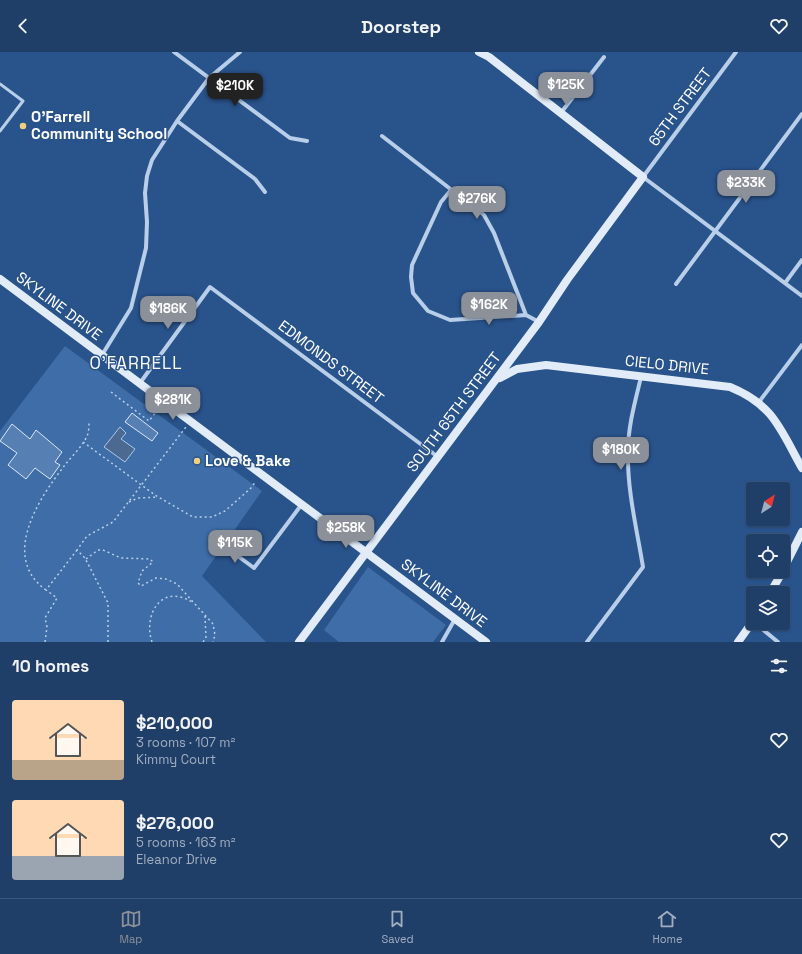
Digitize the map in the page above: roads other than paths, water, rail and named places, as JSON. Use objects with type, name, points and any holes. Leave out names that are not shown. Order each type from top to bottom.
[{"type":"street","points":[[174,52],[290,138],[307,141]]},
{"type":"street","points":[[102,355],[131,308],[146,248],[147,222],[145,193],[147,176],[152,160],[177,121],[209,78],[240,52]]},
{"type":"street","points":[[479,52],[491,55],[560,114],[802,296]]},
{"type":"street","name":"65TH STREET","points":[[643,177],[736,52]]},
{"type":"street","points":[[560,114],[604,57]]},
{"type":"street","points":[[676,284],[802,114]]},
{"type":"street","points":[[177,121],[255,179],[265,192]]},
{"type":"street","points":[[382,136],[484,215],[494,233],[526,315]]},
{"type":"street","name":"SOUTH 65TH STREET","points":[[299,642],[539,322],[567,280],[643,177]]},
{"type":"street","points":[[451,190],[441,202],[412,265],[411,276],[413,293],[428,311],[450,320],[526,315],[539,322]]},
{"type":"street","points":[[785,283],[802,260]]},
{"type":"street","name":"SKYLINE DRIVE","points":[[2,283],[140,383],[486,642]]},
{"type":"street","name":"EDMONDS STREET","points":[[140,383],[210,287],[438,457]]},
{"type":"street","points":[[759,402],[802,345]]},
{"type":"street","name":"CIELO DRIVE","points":[[493,383],[506,374],[517,369],[537,365],[730,387],[748,394],[772,414],[802,468]]},
{"type":"street","points":[[588,642],[643,568],[629,472],[628,452],[630,422],[641,377]]},
{"type":"street","points":[[227,548],[254,568],[302,504]]},
{"type":"street","points":[[790,557],[802,532]]},
{"type":"street","points":[[442,642],[455,619]]},
{"type":"street","points":[[738,642],[747,630]]},
{"type":"street","points":[[763,630],[778,642]]},
{"type":"lane","points":[[0,84],[23,101],[0,131]]},
{"type":"place","name":"O'Farrell Community School","points":[[23,126]]},
{"type":"place","name":"Love & Bake","points":[[197,461]]},
{"type":"district","name":"O'FARRELL","points":[[136,363]]}]
